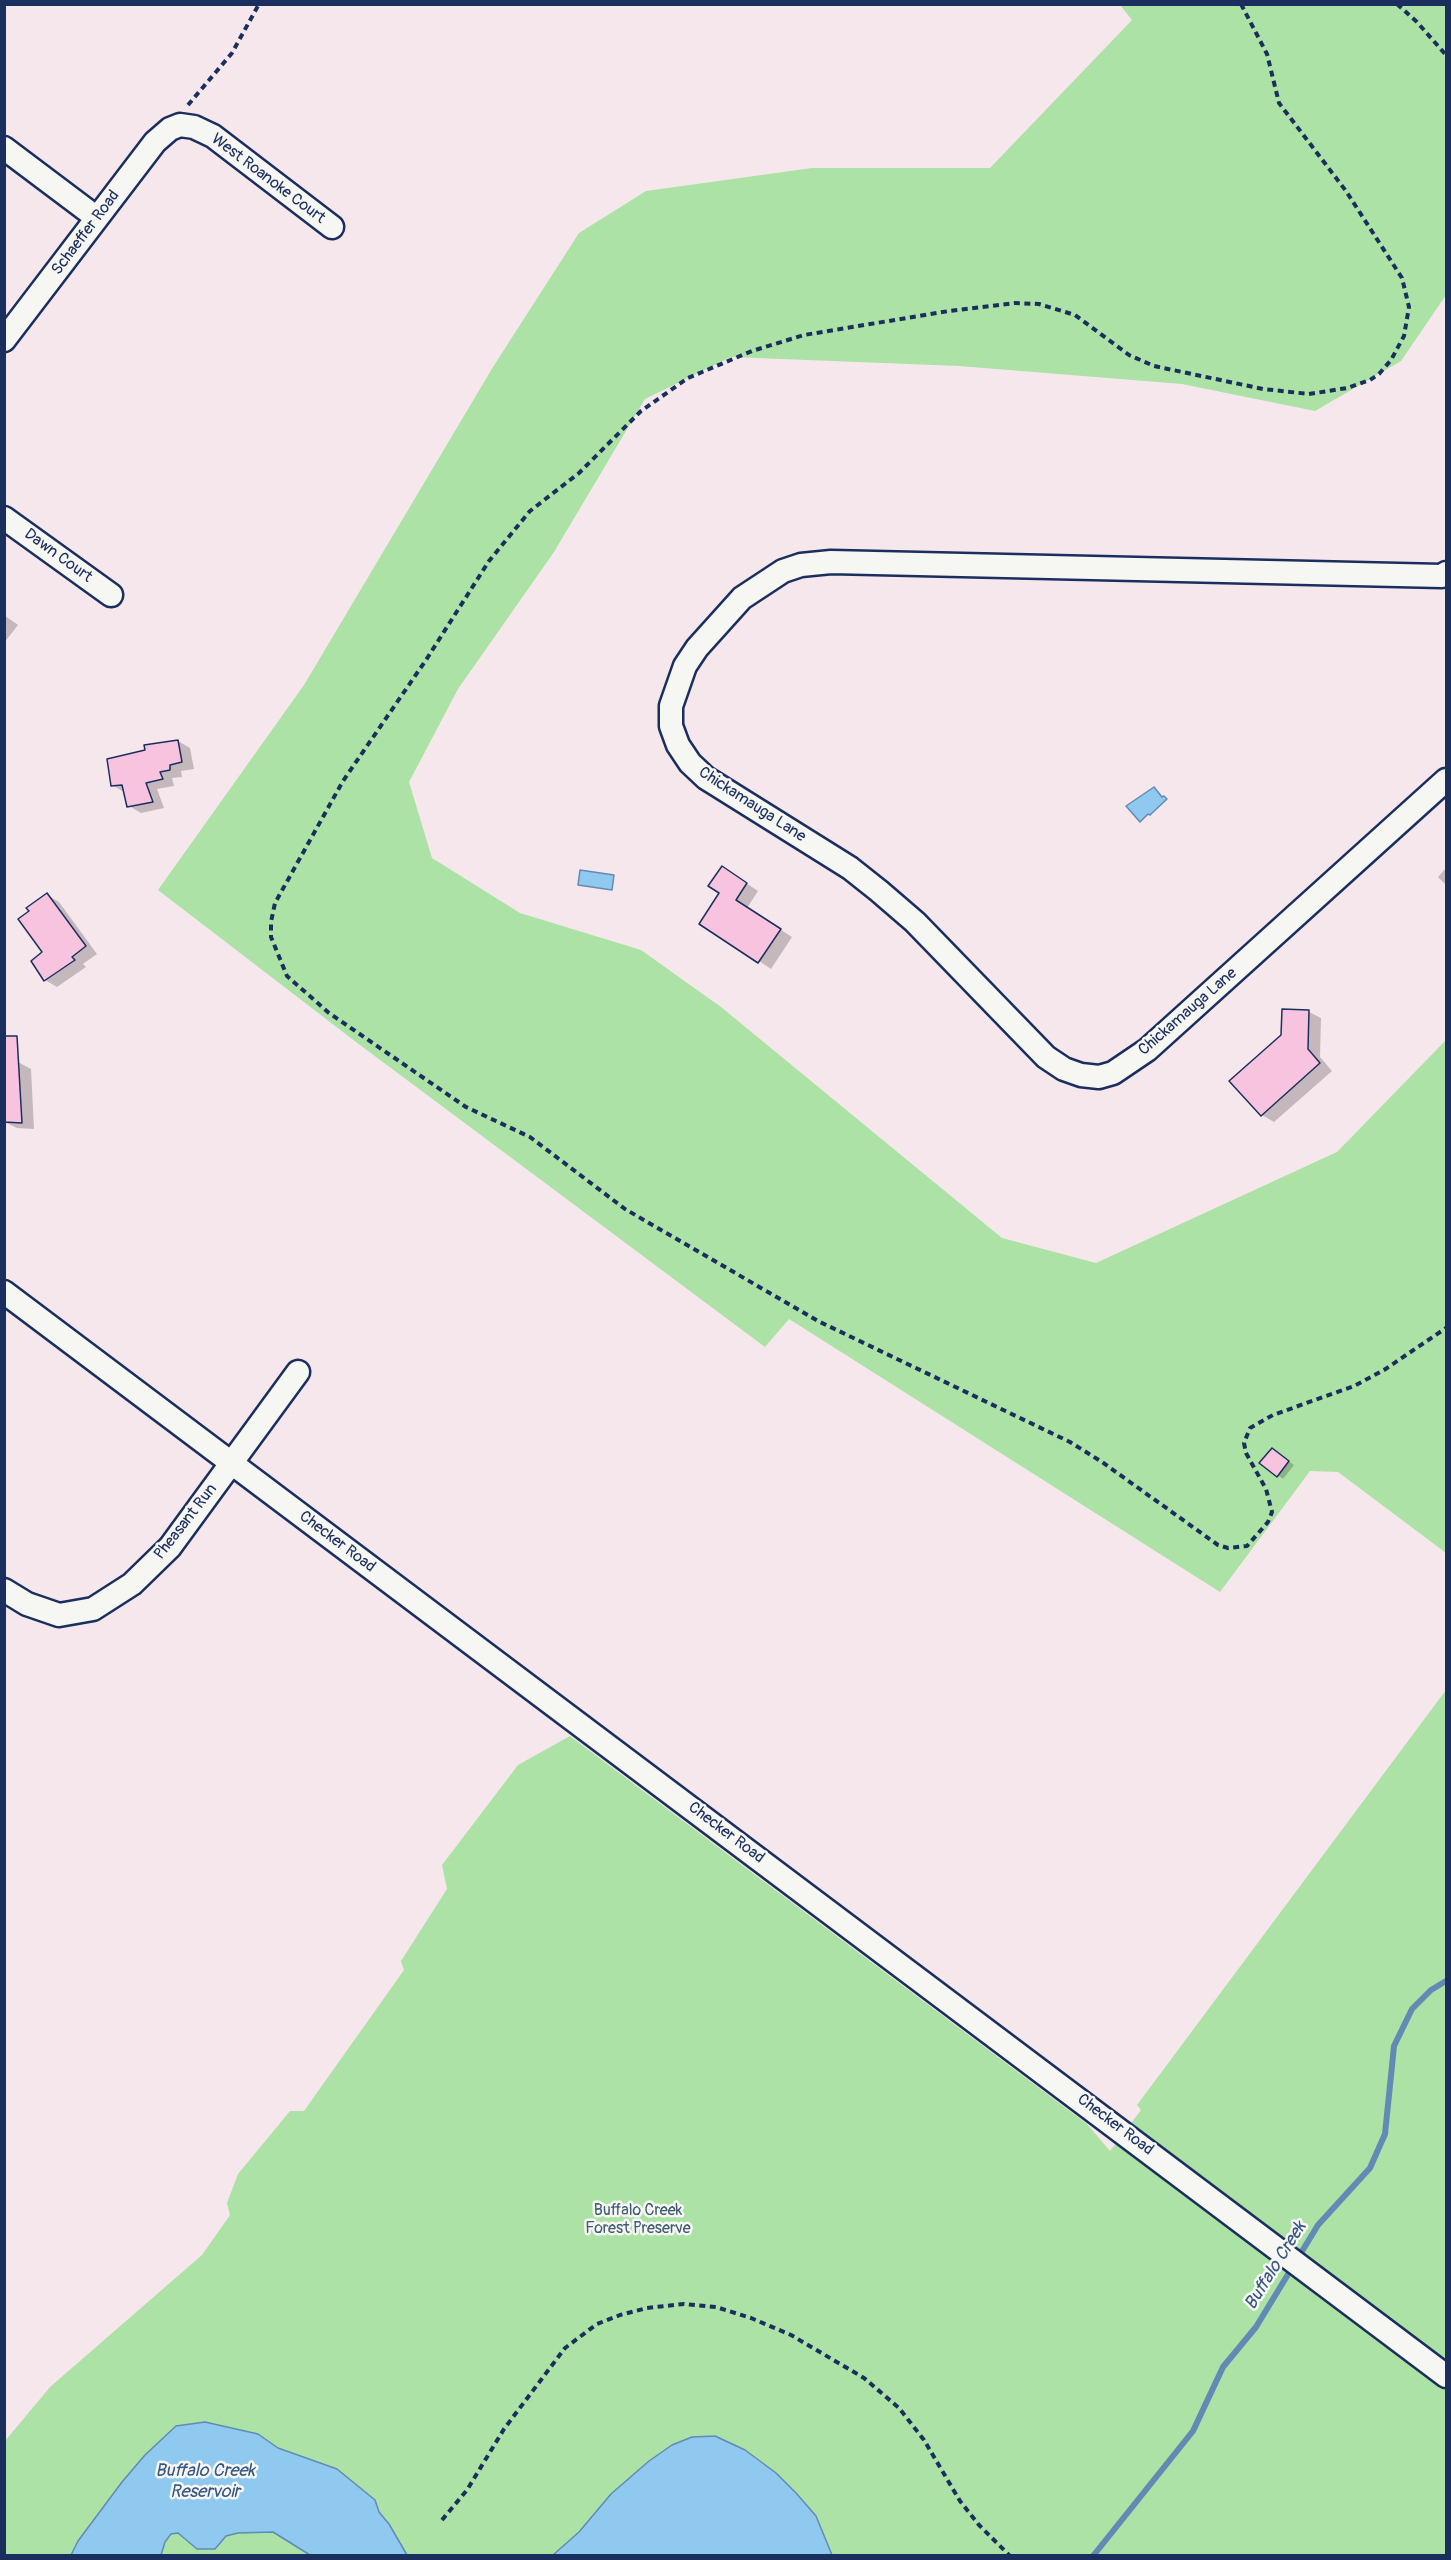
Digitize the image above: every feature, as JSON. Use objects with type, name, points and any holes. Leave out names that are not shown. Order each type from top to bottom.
[{"type":"street","name":"West Roanoke Court","points":[[170,129],[180,125],[194,127],[213,136],[332,227]]},
{"type":"street","name":"Schaeffer Road","points":[[4,340],[155,142],[170,129]]},
{"type":"street","points":[[4,148],[97,218]]},
{"type":"street","name":"Dawn Court","points":[[4,518],[111,595]]},
{"type":"street","name":"Chickamauga Lane","points":[[1445,576],[831,562],[801,566],[783,571],[742,598],[697,648],[676,686],[671,706],[671,726],[678,745],[690,763],[706,778],[850,868],[879,891],[915,922],[1046,1057],[1064,1069],[1081,1075],[1099,1077],[1113,1073],[1147,1050],[1446,780]]},
{"type":"street","name":"Checker Road","points":[[4,1292],[1274,2244],[1446,2376]]},
{"type":"street","name":"Pheasant Run","points":[[4,1590],[27,1604],[59,1615],[93,1609],[132,1584],[170,1547],[298,1372]]},
{"type":"path","points":[[170,129],[201,88],[232,53],[259,4]]},
{"type":"path","points":[[1240,4],[1267,54],[1278,103],[1346,191],[1402,278],[1409,307],[1404,336],[1391,360],[1379,374],[1370,380],[1347,388],[1309,394],[1263,389],[1154,366],[1129,355],[1075,315],[1039,304],[1015,303],[914,316],[804,335],[752,351],[688,378],[641,411],[579,473],[530,511],[489,561],[408,687],[343,781],[275,903],[271,937],[287,976],[329,1013],[466,1107],[530,1137],[625,1209],[818,1321],[1070,1442],[1102,1462],[1218,1545],[1228,1548],[1246,1546],[1268,1522],[1272,1512],[1266,1489],[1246,1454],[1244,1443],[1250,1428],[1274,1415],[1354,1386],[1384,1370],[1446,1328]]},
{"type":"path","points":[[1397,4],[1417,22],[1446,55]]},
{"type":"path","points":[[442,2520],[467,2490],[504,2429],[565,2348],[597,2324],[621,2315],[647,2308],[684,2304],[716,2307],[751,2318],[791,2335],[864,2378],[899,2408],[924,2440],[960,2501],[979,2525],[1010,2556]]},
{"type":"green space","points":[[1120,5],[1446,5],[1446,295],[1401,361],[1315,411],[1182,384],[959,366],[731,357],[645,399],[554,552],[458,689],[409,782],[432,858],[520,913],[641,950],[721,1007],[1002,1238],[1096,1263],[1337,1152],[1446,1040],[1446,1553],[1338,1472],[1310,1471],[1220,1592],[789,1319],[765,1347],[356,1042],[158,890],[304,685],[493,367],[579,233],[646,191],[812,168],[990,168],[1132,20]]},
{"type":"green space","name":"Buffalo Creek Forest Preserve","points":[[1446,1690],[1446,2555],[5,2556],[5,2441],[50,2387],[202,2255],[230,2215],[227,2203],[238,2174],[290,2111],[304,2111],[404,1970],[401,1961],[447,1889],[442,1865],[518,1765],[570,1736],[1087,2124],[1110,2151],[1141,2110],[1137,2105]]},
{"type":"water","points":[[1154,787],[1162,797],[1167,799],[1140,822],[1126,806]]},
{"type":"water","points":[[580,870],[614,875],[612,890],[578,885]]},
{"type":"water","name":"Buffalo Creek Reservoir","points":[[205,2422],[258,2434],[278,2448],[337,2469],[375,2500],[379,2512],[389,2524],[407,2555],[310,2555],[273,2532],[238,2533],[226,2536],[215,2549],[197,2549],[178,2533],[171,2534],[165,2542],[161,2555],[71,2555],[78,2541],[145,2455],[176,2426]]},
{"type":"water","points":[[715,2436],[745,2450],[776,2473],[796,2493],[816,2516],[832,2555],[553,2555],[579,2532],[611,2494],[649,2461],[672,2445],[692,2437]]},
{"type":"building","points":[[178,740],[182,762],[170,765],[170,770],[160,772],[163,779],[146,783],[153,802],[127,807],[122,785],[111,786],[107,759],[145,750],[144,745]]},
{"type":"building","points":[[722,866],[747,883],[736,900],[781,929],[758,963],[699,924],[719,893],[708,886]]},
{"type":"building","points":[[47,893],[86,946],[72,957],[75,960],[44,981],[31,961],[42,952],[18,919],[29,911],[26,908]]},
{"type":"building","points":[[1282,1009],[1309,1010],[1308,1049],[1320,1063],[1261,1116],[1229,1081],[1281,1035]]},
{"type":"building","points":[[4,1036],[17,1036],[22,1123],[4,1122]]},
{"type":"building","points":[[1272,1448],[1289,1461],[1277,1477],[1259,1463]]},
{"type":"waterway","name":"Buffalo Creek","points":[[1093,2556],[1193,2431],[1223,2367],[1256,2327],[1318,2225],[1370,2168],[1385,2134],[1394,2046],[1412,2009],[1431,1990],[1446,1981]]}]
